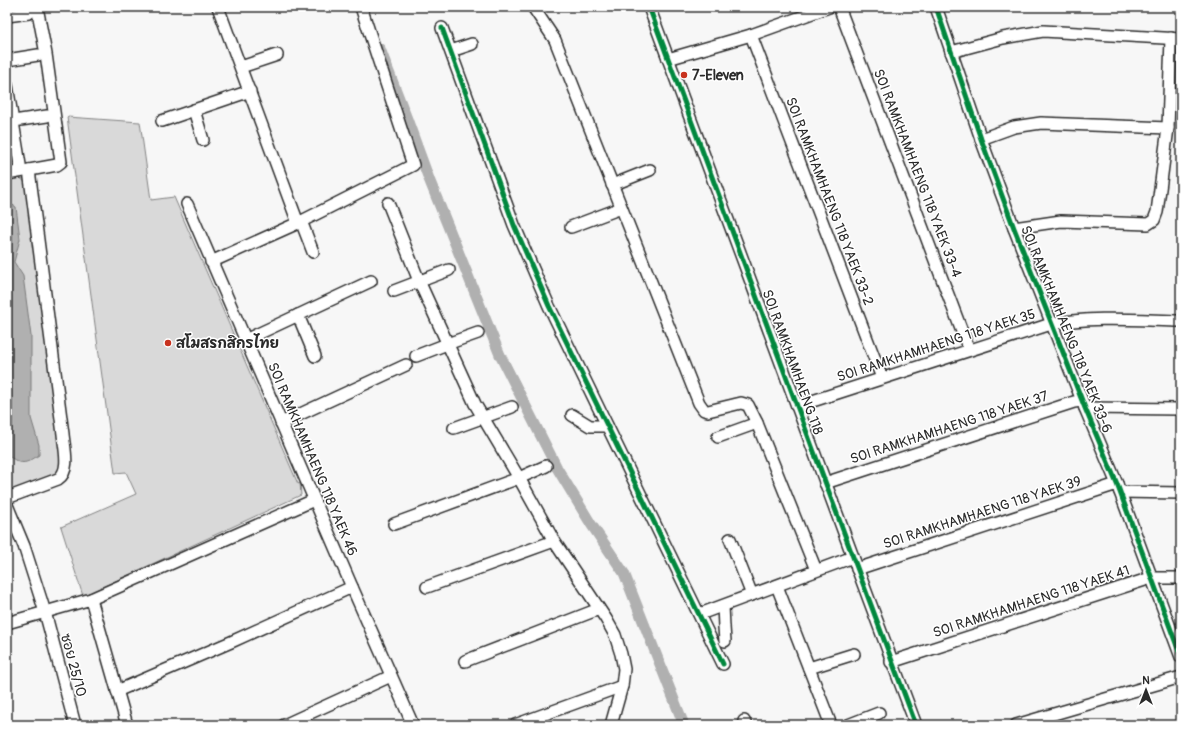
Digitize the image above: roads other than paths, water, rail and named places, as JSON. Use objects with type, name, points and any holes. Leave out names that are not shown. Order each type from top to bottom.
[{"type":"street","points":[[218,7],[300,222],[313,252]]},
{"type":"street","points":[[211,262],[300,222],[413,165],[361,7]]},
{"type":"street","points":[[533,7],[555,40],[701,408],[708,410],[740,403],[748,405],[816,570]]},
{"type":"street","name":"SOI RAMKHAMHAENG 118","points":[[649,7],[891,662],[916,725]]},
{"type":"street","points":[[668,59],[751,35],[829,7]]},
{"type":"street","name":"SOI RAMKHAMHAENG 118 YAEK 33-4","points":[[839,7],[969,350]]},
{"type":"street","name":"SOI RAMKHAMHAENG 118 YAEK 33-6","points":[[936,7],[981,139],[1014,228],[1083,404],[1119,488],[1181,657]]},
{"type":"street","points":[[7,16],[33,10],[46,54],[61,162],[57,165],[7,174]]},
{"type":"street","points":[[442,28],[514,225],[549,306],[723,664]]},
{"type":"street","points":[[951,52],[1003,38],[1043,31],[1176,38],[1168,128],[1157,212],[1154,220],[1148,224],[1061,221],[1014,228]]},
{"type":"street","name":"SOI RAMKHAMHAENG 118 YAEK 33-2","points":[[751,35],[882,378]]},
{"type":"street","points":[[450,51],[472,44]]},
{"type":"street","points":[[7,60],[38,55]]},
{"type":"street","points":[[241,67],[277,55]]},
{"type":"street","points":[[7,85],[10,122],[25,170],[63,434],[66,468],[63,476],[58,479],[7,498]]},
{"type":"street","points":[[162,121],[250,91]]},
{"type":"street","points":[[194,110],[203,140]]},
{"type":"street","points":[[10,122],[47,116]]},
{"type":"street","points":[[981,139],[1014,127],[1041,122],[1168,128]]},
{"type":"street","points":[[612,185],[650,170]]},
{"type":"street","points":[[388,203],[419,280],[475,404],[554,541],[615,635],[624,669],[622,686],[611,725]]},
{"type":"street","name":"SOI RAMKHAMHAENG 118 YAEK 46","points":[[187,204],[314,500],[413,725]]},
{"type":"street","points":[[571,227],[621,208]]},
{"type":"street","points":[[394,291],[419,280],[449,270]]},
{"type":"street","points":[[245,340],[371,280]]},
{"type":"street","points":[[298,315],[315,356]]},
{"type":"street","name":"SOI RAMKHAMHAENG 118 YAEK 35","points":[[797,406],[1051,324],[1070,320],[1181,321]]},
{"type":"street","points":[[416,356],[478,333]]},
{"type":"street","points":[[281,422],[406,365]]},
{"type":"street","name":"SOI RAMKHAMHAENG 118 YAEK 37","points":[[825,483],[1074,402],[1083,404],[1181,410]]},
{"type":"street","points":[[454,428],[512,407]]},
{"type":"street","points":[[572,415],[590,426],[607,426]]},
{"type":"street","points":[[718,437],[756,423]]},
{"type":"street","points":[[394,524],[519,478],[546,466]]},
{"type":"street","name":"SOI RAMKHAMHAENG 118 YAEK 39","points":[[857,568],[1119,488],[1181,493]]},
{"type":"street","points":[[7,623],[92,599],[314,500]]},
{"type":"street","name":"ซอย 25/10","points":[[7,505],[24,546],[45,612],[75,725]]},
{"type":"street","points":[[730,539],[752,595]]},
{"type":"street","points":[[427,587],[554,541]]},
{"type":"street","points":[[700,614],[852,557]]},
{"type":"street","name":"SOI RAMKHAMHAENG 118 YAEK 41","points":[[891,662],[1151,578],[1181,578]]},
{"type":"street","points":[[777,586],[831,725]]},
{"type":"street","points":[[117,691],[231,642],[352,587]]},
{"type":"street","points":[[92,599],[127,725]]},
{"type":"street","points":[[723,606],[726,641]]},
{"type":"street","points":[[465,661],[599,609]]},
{"type":"street","points":[[809,668],[854,654]]},
{"type":"street","points":[[284,725],[300,722],[391,676]]},
{"type":"street","points":[[1016,725],[1181,677]]},
{"type":"street","points":[[515,725],[622,686]]},
{"type":"street","points":[[848,725],[879,713]]},
{"type":"waterway","points":[[380,49],[429,179],[500,355],[557,468],[591,524],[624,573],[684,725]]},
{"type":"place","name":"7-Eleven","points":[[684,75]]},
{"type":"place","name":"สโมสรกสิกรไทย","points":[[168,343]]}]
